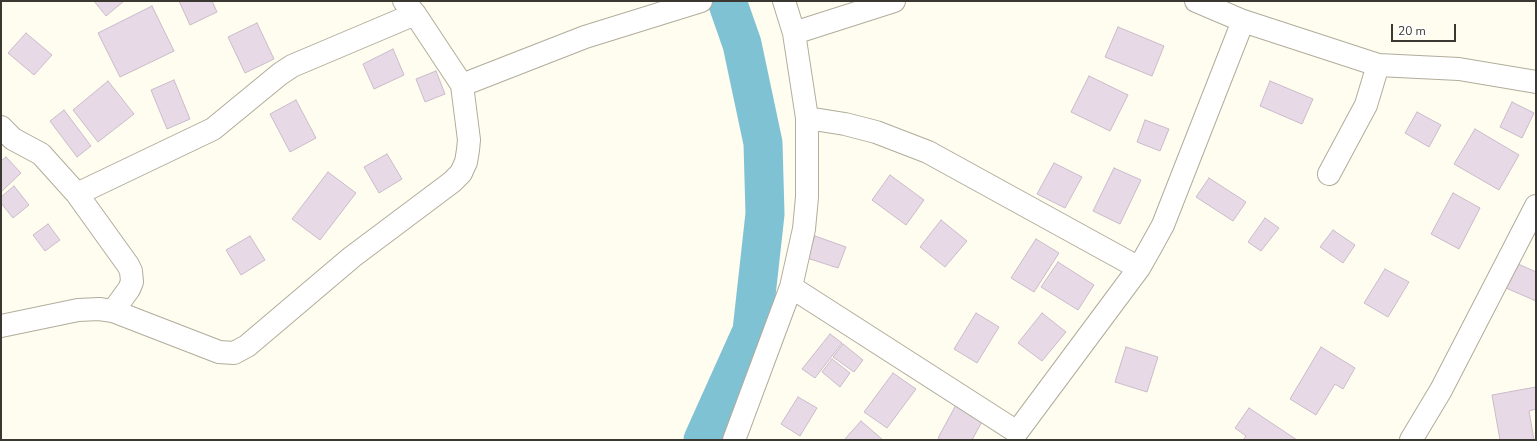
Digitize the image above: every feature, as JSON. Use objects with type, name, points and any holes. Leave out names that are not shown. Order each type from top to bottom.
[{"type":"street","points":[[462,85],[585,37],[700,1]]},
{"type":"street","points":[[737,439],[791,287],[804,229],[807,197],[808,118],[794,32],[784,1]]},
{"type":"street","points":[[794,32],[894,1]]},
{"type":"street","points":[[1196,1],[1243,21],[1378,65],[1459,69],[1536,82]]},
{"type":"street","points":[[1,326],[78,310],[94,309],[113,311],[219,352],[234,353],[247,346],[332,272],[452,182],[461,173],[466,162],[469,140],[462,85],[409,7],[292,66],[280,74],[213,129],[77,194]]},
{"type":"street","points":[[791,287],[1020,437],[1139,268],[1163,225],[1243,21]]},
{"type":"street","points":[[1329,174],[1366,105],[1378,65]]},
{"type":"street","points":[[808,118],[844,124],[876,132],[928,152],[1139,268]]},
{"type":"street","points":[[1,127],[13,139],[40,154],[77,194],[131,271],[132,282],[130,288],[113,311]]},
{"type":"street","points":[[1411,440],[1441,390],[1536,206]]},
{"type":"building","points":[[94,1],[124,1],[106,16]]},
{"type":"building","points":[[179,1],[212,1],[217,12],[190,25]]},
{"type":"building","points":[[152,6],[174,51],[120,77],[98,33]]},
{"type":"building","points":[[257,23],[274,59],[245,73],[228,37]]},
{"type":"building","points":[[1118,27],[1164,46],[1152,76],[1105,57]]},
{"type":"building","points":[[26,33],[52,55],[34,75],[8,53]]},
{"type":"building","points":[[393,49],[404,75],[374,89],[363,64]]},
{"type":"building","points":[[436,71],[445,94],[425,102],[416,79]]},
{"type":"building","points":[[1089,76],[1128,95],[1110,131],[1071,112]]},
{"type":"building","points":[[174,80],[190,119],[167,129],[151,90]]},
{"type":"building","points":[[108,81],[134,114],[98,142],[73,110]]},
{"type":"building","points":[[1270,81],[1313,99],[1302,124],[1260,106]]},
{"type":"building","points":[[296,100],[316,138],[290,152],[270,114]]},
{"type":"building","points":[[1512,102],[1534,113],[1522,138],[1500,127]]},
{"type":"building","points":[[64,110],[91,146],[77,157],[50,121]]},
{"type":"building","points":[[1417,112],[1441,125],[1429,147],[1405,133]]},
{"type":"building","points":[[1145,120],[1169,129],[1160,151],[1137,142]]},
{"type":"building","points":[[1475,129],[1519,155],[1499,190],[1454,164]]},
{"type":"building","points":[[387,154],[402,179],[379,193],[364,167]]},
{"type":"building","points":[[6,157],[21,173],[1,192],[1,161]]},
{"type":"building","points":[[1054,163],[1082,177],[1065,208],[1037,194]]},
{"type":"building","points":[[1114,168],[1141,180],[1120,224],[1093,211]]},
{"type":"building","points":[[328,172],[356,193],[320,240],[292,219]]},
{"type":"building","points":[[890,175],[924,200],[906,225],[872,200]]},
{"type":"building","points":[[1209,178],[1246,202],[1233,221],[1196,197]]},
{"type":"building","points":[[14,186],[29,205],[13,218],[1,203],[1,197]]},
{"type":"building","points":[[1453,193],[1480,208],[1459,249],[1431,234]]},
{"type":"building","points":[[1265,218],[1279,228],[1261,251],[1248,242]]},
{"type":"building","points":[[941,220],[967,241],[945,267],[920,247]]},
{"type":"building","points":[[48,224],[60,240],[45,251],[33,235]]},
{"type":"building","points":[[1333,230],[1355,245],[1343,263],[1320,247]]},
{"type":"building","points":[[250,236],[265,260],[241,275],[226,250]]},
{"type":"building","points":[[815,236],[846,247],[838,268],[807,258]]},
{"type":"building","points":[[1036,239],[1059,253],[1034,292],[1011,278]]},
{"type":"building","points":[[1058,262],[1094,285],[1078,310],[1041,287]]},
{"type":"building","points":[[1516,263],[1536,272],[1536,301],[1506,288]]},
{"type":"building","points":[[1385,269],[1409,282],[1388,317],[1364,303]]},
{"type":"building","points":[[976,313],[999,327],[977,363],[954,349]]},
{"type":"building","points":[[1042,313],[1066,332],[1042,361],[1018,343]]},
{"type":"building","points":[[830,334],[842,343],[815,378],[802,369]]},
{"type":"building","points":[[843,344],[863,360],[854,372],[833,357]]},
{"type":"building","points":[[1126,347],[1158,357],[1147,392],[1115,382]]},
{"type":"building","points":[[1321,347],[1355,368],[1343,389],[1335,384],[1316,415],[1290,399]]},
{"type":"building","points":[[832,359],[850,373],[840,387],[822,372]]},
{"type":"building","points":[[893,373],[916,389],[887,428],[864,412]]},
{"type":"building","points":[[1536,387],[1536,409],[1529,411],[1534,440],[1500,440],[1492,395]]},
{"type":"building","points":[[798,397],[817,408],[800,436],[781,424]]},
{"type":"building","points":[[957,403],[984,418],[972,440],[941,440],[938,438]]},
{"type":"building","points":[[1249,408],[1297,440],[1243,440],[1246,436],[1235,428]]},
{"type":"building","points":[[861,421],[883,440],[844,440]]},
{"type":"waterway","points":[[703,440],[752,331],[765,214],[763,143],[742,44],[727,1]]}]
